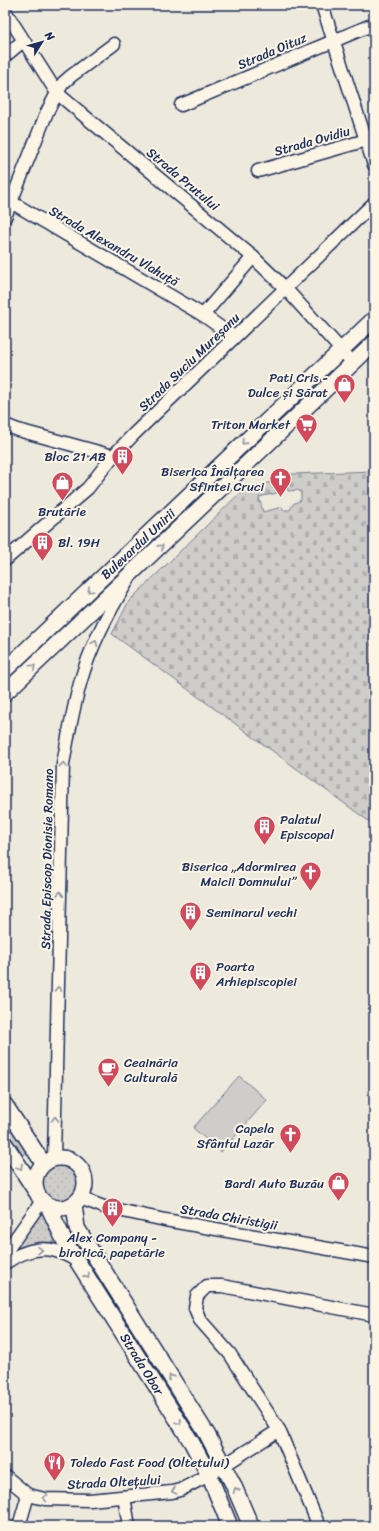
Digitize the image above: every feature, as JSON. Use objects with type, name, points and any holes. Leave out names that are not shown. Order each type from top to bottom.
[{"type":"main road","name":"Bulevardul Unirii","points":[[5,670],[374,319]]},
{"type":"main road","name":"Bulevardul Unirii","points":[[5,693],[374,343]]},
{"type":"main road","points":[[5,1104],[49,1161]]},
{"type":"main road","name":"Strada Obor","points":[[5,1144],[42,1199],[76,1260],[192,1443],[209,1475],[230,1526]]},
{"type":"main road","points":[[66,1158],[82,1170],[85,1185],[77,1201],[61,1208],[42,1199],[35,1175],[38,1169],[49,1161],[66,1158]]},
{"type":"main road","name":"Strada Obor","points":[[77,1201],[77,1228],[85,1243],[147,1337],[207,1434],[224,1465],[251,1526]]},
{"type":"street","points":[[322,5],[333,40],[370,139],[374,165]]},
{"type":"street","name":"Strada Prutului","points":[[5,10],[23,41],[57,93],[253,257],[285,288],[353,363]]},
{"type":"street","name":"Strada Oituz","points":[[181,105],[374,24]]},
{"type":"street","points":[[5,56],[23,41]]},
{"type":"street","points":[[5,217],[47,112],[57,93],[71,76],[114,44]]},
{"type":"street","name":"Strada Ovidiu","points":[[258,171],[370,139]]},
{"type":"street","name":"Strada Alexandru Vlahuță","points":[[12,202],[203,315],[234,337]]},
{"type":"street","name":"Strada Suciu Mureșanu","points":[[5,560],[88,488],[113,456],[234,337],[374,203]]},
{"type":"street","points":[[203,315],[253,257]]},
{"type":"street","points":[[5,425],[18,430],[113,456]]},
{"type":"street","name":"Strada Episcop Dionisie Romano","points":[[49,1161],[63,764],[70,723],[81,679],[106,619],[132,574]]},
{"type":"street","points":[[5,1253],[42,1199]]},
{"type":"street","name":"Strada Chiristigii","points":[[77,1201],[165,1220],[374,1257]]},
{"type":"street","points":[[5,1263],[33,1250],[56,1251],[76,1260]]},
{"type":"street","points":[[319,1526],[279,1430],[230,1354],[200,1320],[195,1308],[197,1296],[207,1286],[222,1286],[374,1315]]},
{"type":"street","points":[[224,1465],[279,1430]]},
{"type":"street","name":"Strada Oltețului","points":[[5,1476],[28,1495],[44,1499],[90,1500],[162,1494],[180,1490],[209,1475],[224,1465]]},
{"type":"street","points":[[19,1526],[28,1495]]},
{"type":"street","points":[[124,1497],[129,1526]]},
{"type":"green space","points":[[374,471],[374,825],[112,634],[129,601],[239,494],[292,474]],"holes":[[[283,486],[287,487],[288,491],[298,490],[301,493],[301,500],[293,504],[290,510],[284,510],[282,507],[263,512],[259,497],[277,493]]]},
{"type":"green space","points":[[239,1076],[267,1100],[221,1152],[193,1128]]},
{"type":"green space","points":[[5,1119],[25,1151],[21,1161],[5,1135]]},
{"type":"green space","points":[[56,1162],[64,1162],[72,1165],[78,1171],[81,1183],[78,1195],[72,1201],[64,1204],[56,1204],[48,1201],[42,1195],[39,1187],[39,1179],[42,1171],[48,1165]]},
{"type":"green space","points":[[40,1213],[43,1213],[56,1242],[38,1242],[16,1252],[14,1251]]},
{"type":"green space","points":[[80,1238],[213,1450],[203,1456],[70,1243]]},
{"type":"place","name":"Pati Cris - Dulce și Sărat","points":[[344,404]]},
{"type":"place","name":"Triton Market","points":[[306,444]]},
{"type":"place","name":"Bloc 21 AB","points":[[122,476]]},
{"type":"place","name":"Biserica Înălțarea Sfintei Cruci","points":[[280,498]]},
{"type":"place","name":"Brutărie","points":[[62,502]]},
{"type":"place","name":"Bl. 19H","points":[[43,562]]},
{"type":"place","name":"Palatul Episcopal","points":[[264,846]]},
{"type":"place","name":"Biserica „Adormirea Maicii Domnului”","points":[[311,892]]},
{"type":"place","name":"Seminarul vechi","points":[[190,932]]},
{"type":"place","name":"Poarta Arhiepiscopiei","points":[[201,992]]},
{"type":"place","name":"Ceainăria Culturală","points":[[109,1088]]},
{"type":"place","name":"Capela Sfântul Lazăr","points":[[290,1154]]},
{"type":"place","name":"Bardi Auto Buzău","points":[[339,1202]]},
{"type":"place","name":"Alex Company - birotică, papetărie","points":[[112,1228]]},
{"type":"place","name":"Toledo Fast Food (Oltetului)","points":[[54,1482]]}]
